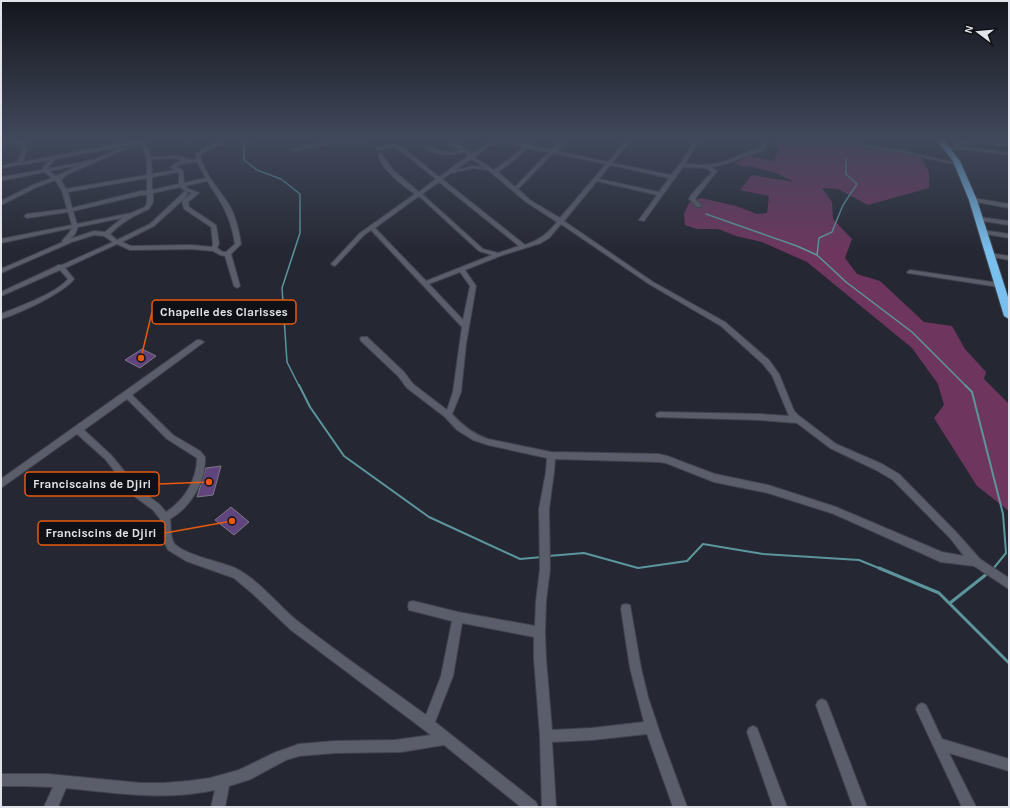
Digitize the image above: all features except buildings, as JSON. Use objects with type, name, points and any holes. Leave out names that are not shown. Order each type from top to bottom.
[{"type":"highway","points":[[963,177],[973,200],[999,285],[1005,295],[1009,316]]},
{"type":"street","points":[[1,179],[12,177]]},
{"type":"street","points":[[54,177],[65,191],[75,226],[72,234],[59,246]]},
{"type":"street","points":[[1,203],[35,186],[60,177]]},
{"type":"street","points":[[65,191],[146,177]]},
{"type":"street","points":[[106,234],[119,222],[147,208],[149,205],[150,177]]},
{"type":"street","points":[[1,294],[152,225],[183,198],[182,177]]},
{"type":"street","points":[[75,226],[94,233],[106,234],[117,242],[130,248],[191,247],[214,250],[222,254],[228,254],[238,244],[238,239],[227,206],[207,177]]},
{"type":"street","points":[[398,177],[408,187],[419,194],[480,250],[498,255]]},
{"type":"street","points":[[436,177],[524,247]]},
{"type":"street","points":[[334,264],[345,254],[355,240],[371,227],[442,177]]},
{"type":"street","points":[[500,177],[528,201],[651,283],[723,324],[766,362],[775,374],[791,413],[798,420],[833,446],[879,467],[896,477],[953,535],[976,562],[1009,584]]},
{"type":"street","points":[[426,283],[498,255],[539,242],[547,237],[559,221],[600,177]]},
{"type":"street","points":[[642,220],[672,177]]},
{"type":"street","points":[[700,206],[692,200],[693,196],[711,177]]},
{"type":"street","points":[[504,180],[520,180],[526,178]]},
{"type":"street","points":[[515,189],[526,178]]},
{"type":"street","points":[[27,216],[71,210],[141,193],[183,188],[208,180]]},
{"type":"street","points":[[597,180],[660,194]]},
{"type":"street","points":[[183,188],[196,193],[185,201],[186,208],[214,226],[216,244],[214,250]]},
{"type":"street","points":[[973,200],[1009,206]]},
{"type":"street","points":[[1,241],[133,214]]},
{"type":"street","points":[[978,219],[1009,223]]},
{"type":"street","points":[[371,227],[426,283],[466,327]]},
{"type":"street","points":[[982,232],[1009,236]]},
{"type":"street","points":[[1,271],[59,246],[94,233]]},
{"type":"street","points":[[228,254],[237,286]]},
{"type":"street","points":[[989,254],[1009,258]]},
{"type":"street","points":[[1,317],[59,290],[69,282],[71,279],[60,266]]},
{"type":"street","points":[[448,415],[458,391],[461,352],[474,286],[462,270]]},
{"type":"street","points":[[910,272],[999,285]]},
{"type":"street","points":[[364,339],[401,374],[410,386],[448,415],[460,428],[476,438],[488,442],[551,455],[659,458],[714,478],[768,489],[836,511],[941,557],[976,562]]},
{"type":"street","points":[[1,484],[200,342]]},
{"type":"street","points":[[127,395],[170,437],[197,453],[200,457],[199,473],[190,494],[180,506],[165,517]]},
{"type":"street","points":[[660,415],[760,417],[798,420]]},
{"type":"street","points":[[77,429],[108,457],[137,493],[156,507],[165,517],[167,538],[171,547],[190,558],[238,575],[257,590],[295,626],[428,724],[531,807]]},
{"type":"street","points":[[549,807],[546,736],[540,659],[540,633],[541,601],[545,569],[544,509],[551,455]]},
{"type":"street","points":[[413,606],[458,617],[540,633]]},
{"type":"street","points":[[626,609],[634,665],[651,727],[680,807]]},
{"type":"street","points":[[428,724],[447,676],[458,617]]},
{"type":"street","points":[[822,705],[860,807]]},
{"type":"street","points":[[922,709],[969,807]]},
{"type":"street","points":[[546,736],[592,734],[651,727]]},
{"type":"street","points":[[753,732],[780,807]]},
{"type":"street","points":[[1,780],[62,782],[160,790],[188,788],[223,782],[247,773],[275,758],[298,750],[342,746],[397,746],[446,738]]},
{"type":"street","points":[[939,744],[1009,765]]},
{"type":"street","points":[[51,807],[62,782]]},
{"type":"street","points":[[218,807],[223,782]]},
{"type":"shaded area","points":[[751,177],[762,177],[795,182],[783,177],[929,177],[929,188],[868,205],[838,189],[822,188],[832,202],[833,219],[852,239],[845,258],[857,274],[880,281],[924,322],[952,326],[965,349],[986,372],[984,379],[1009,404],[1009,511],[977,486],[934,418],[944,405],[938,384],[912,348],[807,262],[762,242],[736,236],[718,229],[697,229],[685,225],[684,214],[689,203],[701,198],[736,206],[757,214],[767,213],[769,196],[740,190]]},
{"type":"waterway","points":[[275,177],[281,179],[300,194],[300,233],[282,288],[287,362],[299,386]]},
{"type":"waterway","points":[[817,255],[819,238],[832,232],[843,205],[857,184],[849,177]]},
{"type":"waterway","points":[[706,214],[797,246],[817,255]]},
{"type":"waterway","points":[[817,255],[846,282],[912,332],[972,392],[1003,514],[1006,553],[993,569]]},
{"type":"waterway","points":[[299,385],[310,407],[344,456],[429,517],[520,559],[542,557]]},
{"type":"waterway","points":[[548,556],[584,553],[638,568],[687,561],[703,544],[763,554],[859,560],[881,569]]},
{"type":"waterway","points":[[879,568],[939,593],[1009,663]]},
{"type":"waterway","points":[[950,603],[988,573]]},
{"type":"place","name":"Chapelle des Clarisses","points":[[141,358]]},
{"type":"place","name":"Franciscains de Djiri","points":[[209,482]]},
{"type":"place","name":"Franciscins de Djiri","points":[[232,521]]}]
